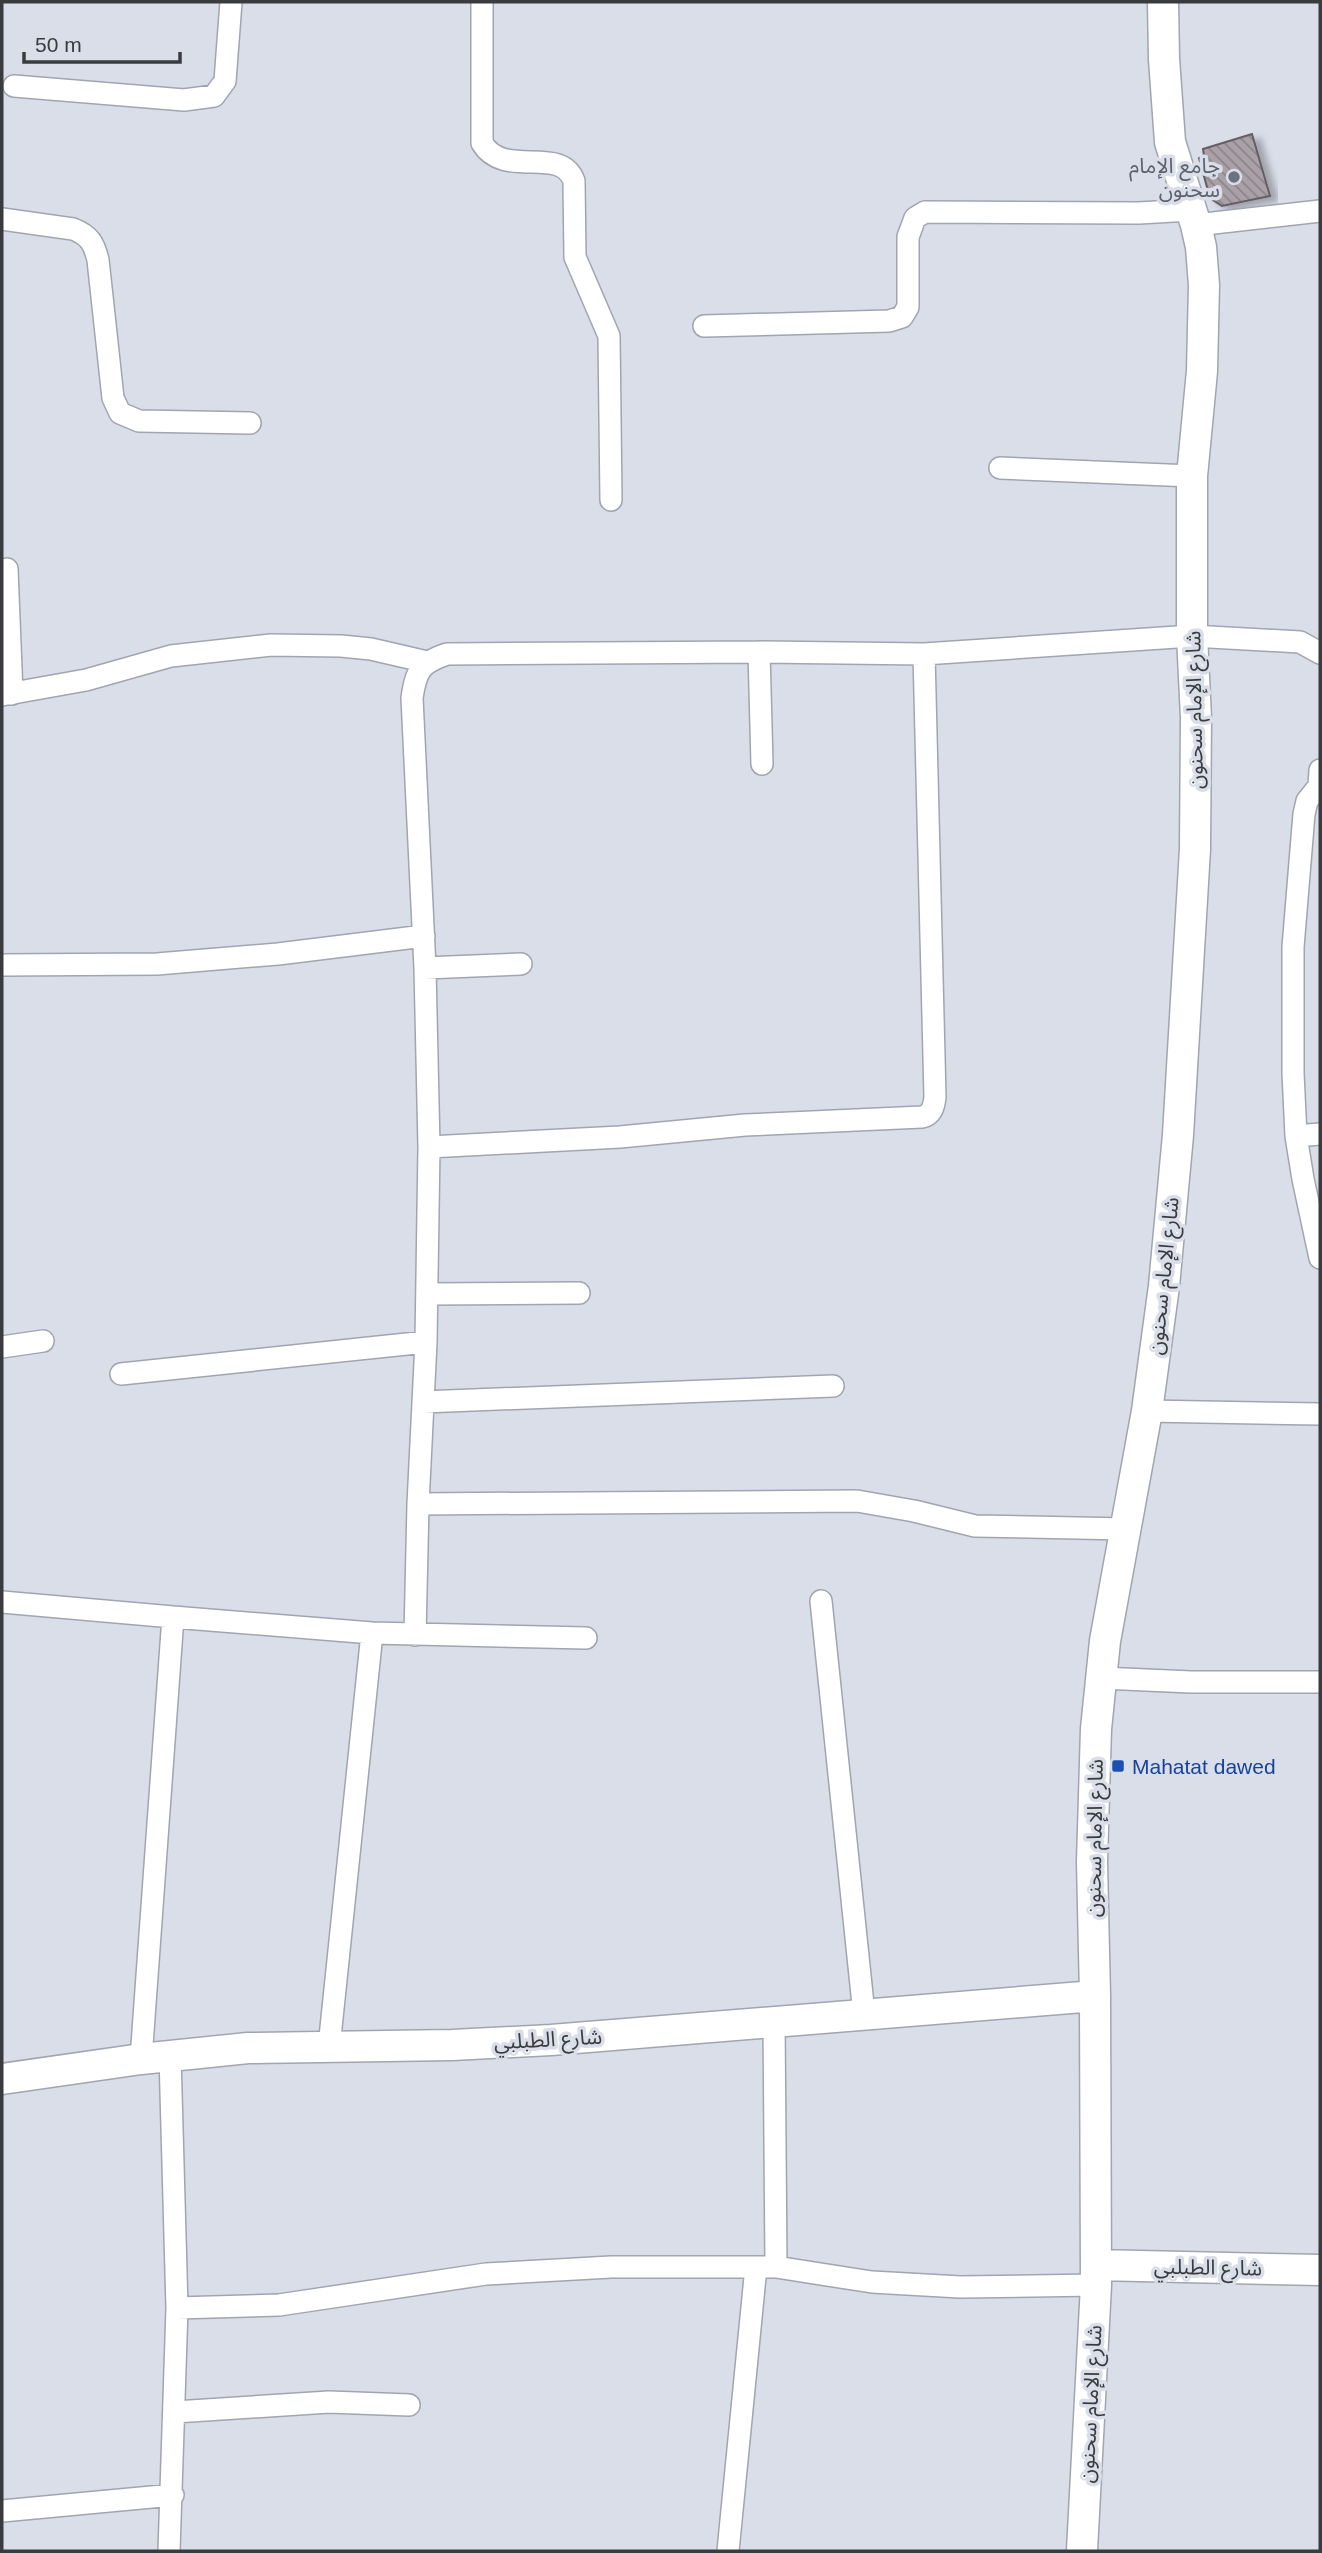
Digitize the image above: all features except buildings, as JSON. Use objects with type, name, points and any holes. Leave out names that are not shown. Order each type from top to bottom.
[{"type":"street","points":[[14,86],[184,100],[214,96],[225,81],[231,2]]},
{"type":"street","points":[[482,2],[482,143],[487,152],[506,162],[557,164],[569,170],[574,181],[575,257],[604,321],[611,349],[611,500]]},
{"type":"street","name":"شارع الإمام سحنون","points":[[1082,2551],[1096,2275],[1092,1849],[1096,1730],[1101,1678],[1147,1411],[1164,1286],[1178,1135],[1195,849],[1192,476],[1202,372],[1204,272],[1194,217],[1170,142],[1163,2]]},
{"type":"street","points":[[704,326],[889,321],[902,317],[908,307],[910,228],[917,216],[925,212],[1139,213],[1194,217],[1320,211]]},
{"type":"street","points":[[2,219],[73,229],[84,233],[90,239],[98,260],[113,398],[120,413],[139,421],[250,424]]},
{"type":"street","points":[[1000,468],[1192,476]]},
{"type":"street","points":[[7,569],[7,694],[86,680],[171,656],[271,645],[361,648],[428,662]]},
{"type":"street","points":[[415,1635],[426,1342],[429,1147],[424,936],[412,698],[418,671],[428,662],[447,654],[924,653],[1192,636],[1300,642],[1320,653]]},
{"type":"street","points":[[759,652],[762,764]]},
{"type":"street","points":[[429,1147],[620,1137],[745,1125],[928,1115],[935,1097],[924,653]]},
{"type":"street","points":[[1320,781],[1305,808],[1293,947],[1296,1136],[1320,1258]]},
{"type":"street","points":[[2,965],[157,964],[278,954],[424,936]]},
{"type":"street","points":[[425,968],[521,964]]},
{"type":"street","points":[[1296,1136],[1320,1133]]},
{"type":"street","points":[[427,1294],[579,1293]]},
{"type":"street","points":[[2,1347],[43,1341]]},
{"type":"street","points":[[121,1374],[426,1342]]},
{"type":"street","points":[[423,1402],[833,1385]]},
{"type":"street","points":[[1147,1411],[1320,1414]]},
{"type":"street","points":[[418,1504],[857,1501],[975,1526],[1126,1530]]},
{"type":"street","points":[[821,1601],[864,2014]]},
{"type":"street","points":[[2,1602],[372,1633],[586,1638]]},
{"type":"street","points":[[169,2551],[173,2494],[177,2308],[155,2057],[173,1617]]},
{"type":"street","points":[[329,2047],[372,1633]]},
{"type":"street","points":[[1101,1678],[1191,1682],[1320,1682]]},
{"type":"street","name":"شارع الطبلبي","points":[[2,2079],[155,2057],[248,2048],[452,2045],[551,2040],[1095,1996]]},
{"type":"street","points":[[728,2551],[766,2267],[774,2021]]},
{"type":"street","points":[[177,2308],[279,2305],[508,2272],[611,2267],[766,2267],[914,2286],[960,2287],[1096,2275]]},
{"type":"street","name":"شارع الطبلبي","points":[[1096,2275],[1320,2270]]},
{"type":"street","points":[[175,2412],[329,2402],[409,2405]]},
{"type":"street","points":[[2,2511],[173,2494]]},
{"type":"place","name":"جامع الإمام سحنون","points":[[1234,177]]},
{"type":"place","name":"Mahatat dawed","points":[[1118,1766]]}]
